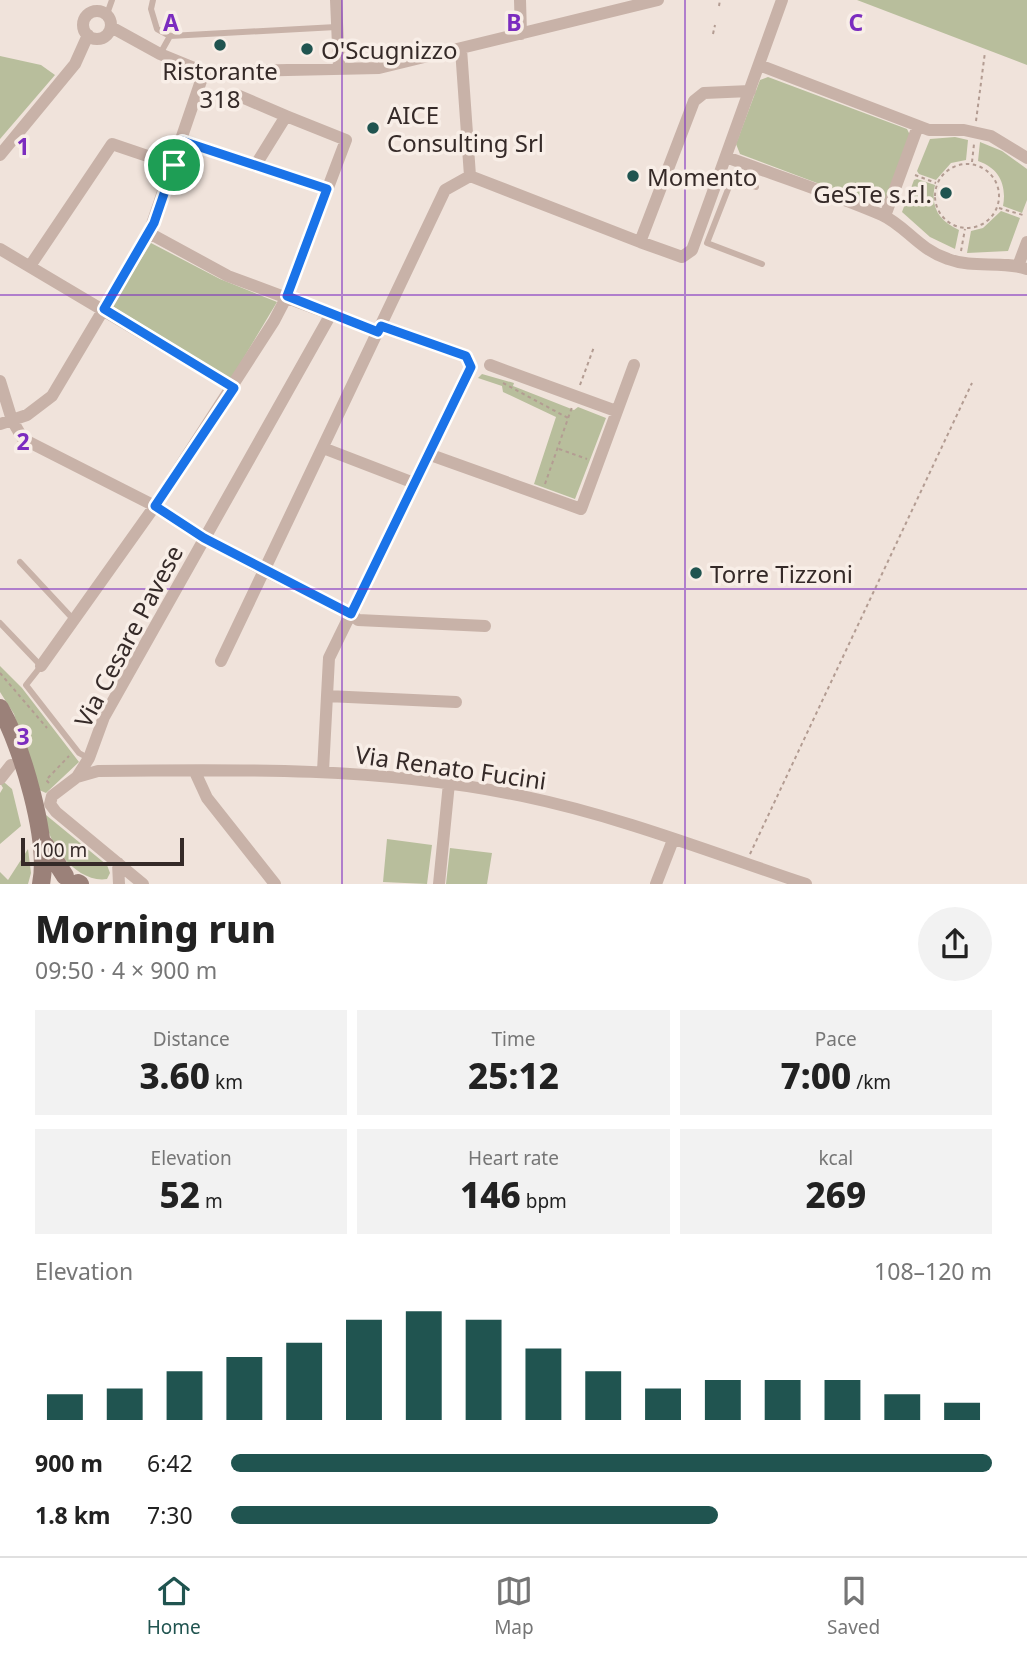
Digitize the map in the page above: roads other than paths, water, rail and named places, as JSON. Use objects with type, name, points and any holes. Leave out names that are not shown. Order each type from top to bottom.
[{"type":"main road","points":[[0,708],[13,736],[43,842],[42,884]]},
{"type":"main road","points":[[43,842],[75,882]]},
{"type":"main road","points":[[42,884],[53,877],[75,882]]},
{"type":"street","points":[[336,0],[339,68]]},
{"type":"street","points":[[520,0],[521,34]]},
{"type":"street","points":[[88,35],[83,26],[86,16],[96,11],[160,54],[204,72],[385,67],[521,34],[629,3],[658,0]]},
{"type":"street","points":[[470,176],[682,257],[702,241],[726,157],[782,0]]},
{"type":"street","points":[[88,35],[102,37],[109,21]]},
{"type":"street","points":[[0,155],[75,64],[88,35]]},
{"type":"street","points":[[461,49],[470,176]]},
{"type":"street","points":[[759,65],[929,130],[1003,141],[1027,158]]},
{"type":"street","points":[[6,422],[27,415],[48,400],[149,233],[204,72]]},
{"type":"street","points":[[640,242],[694,101],[704,93],[750,91]]},
{"type":"street","points":[[41,666],[155,506],[234,388],[287,296],[346,140],[237,95]]},
{"type":"street","points":[[255,166],[286,116]]},
{"type":"street","points":[[885,216],[918,126]]},
{"type":"street","points":[[182,141],[327,189]]},
{"type":"street","points":[[30,267],[112,144],[174,165]]},
{"type":"street","points":[[726,157],[885,216],[922,247],[961,263],[1023,268],[1027,242]]},
{"type":"street","points":[[221,662],[445,190],[470,176]]},
{"type":"street","points":[[149,233],[228,276],[379,329]]},
{"type":"street","points":[[1,252],[104,309],[234,388]]},
{"type":"street","name":"Via Cesare Pavese","points":[[77,777],[89,758],[104,717],[331,314]]},
{"type":"street","points":[[428,454],[580,509],[635,365]]},
{"type":"street","points":[[490,366],[616,411]]},
{"type":"street","points":[[323,771],[329,657],[471,367]]},
{"type":"street","points":[[0,381],[6,422],[23,439],[155,506],[204,538],[358,620],[485,626]]},
{"type":"street","points":[[323,449],[414,483]]},
{"type":"street","points":[[327,696],[456,702]]},
{"type":"street","name":"Via Cesare Pavese","points":[[89,758],[98,771]]},
{"type":"street","points":[[0,779],[10,765]]},
{"type":"street","name":"Via Renato Fucini","points":[[77,777],[98,771],[323,771],[449,783],[544,801],[806,884]]},
{"type":"street","points":[[195,772],[207,798],[275,884]]},
{"type":"street","points":[[77,777],[56,792],[50,800],[52,808],[143,884]]},
{"type":"street","points":[[439,884],[449,783]]},
{"type":"street","points":[[656,884],[673,840]]},
{"type":"street","points":[[118,863],[119,884]]},
{"type":"lane","points":[[109,21],[111,0]]},
{"type":"lane","points":[[153,0],[151,9],[157,29],[170,36],[337,27]]},
{"type":"lane","points":[[160,54],[170,36]]},
{"type":"lane","points":[[757,187],[732,179],[702,241],[762,264]]},
{"type":"lane","points":[[20,562],[73,618]]},
{"type":"lane","points":[[0,623],[41,666],[26,685],[79,753],[89,758]]},
{"type":"place","name":"Ristorante 318","points":[[220,45]]},
{"type":"place","name":"O'Scugnizzo","points":[[307,49]]},
{"type":"place","name":"AICE Consulting Srl","points":[[373,128]]},
{"type":"place","name":"Momento","points":[[633,176]]},
{"type":"place","name":"GeSTe s.r.l.","points":[[946,193]]},
{"type":"place","name":"Torre Tizzoni","points":[[696,573]]}]
